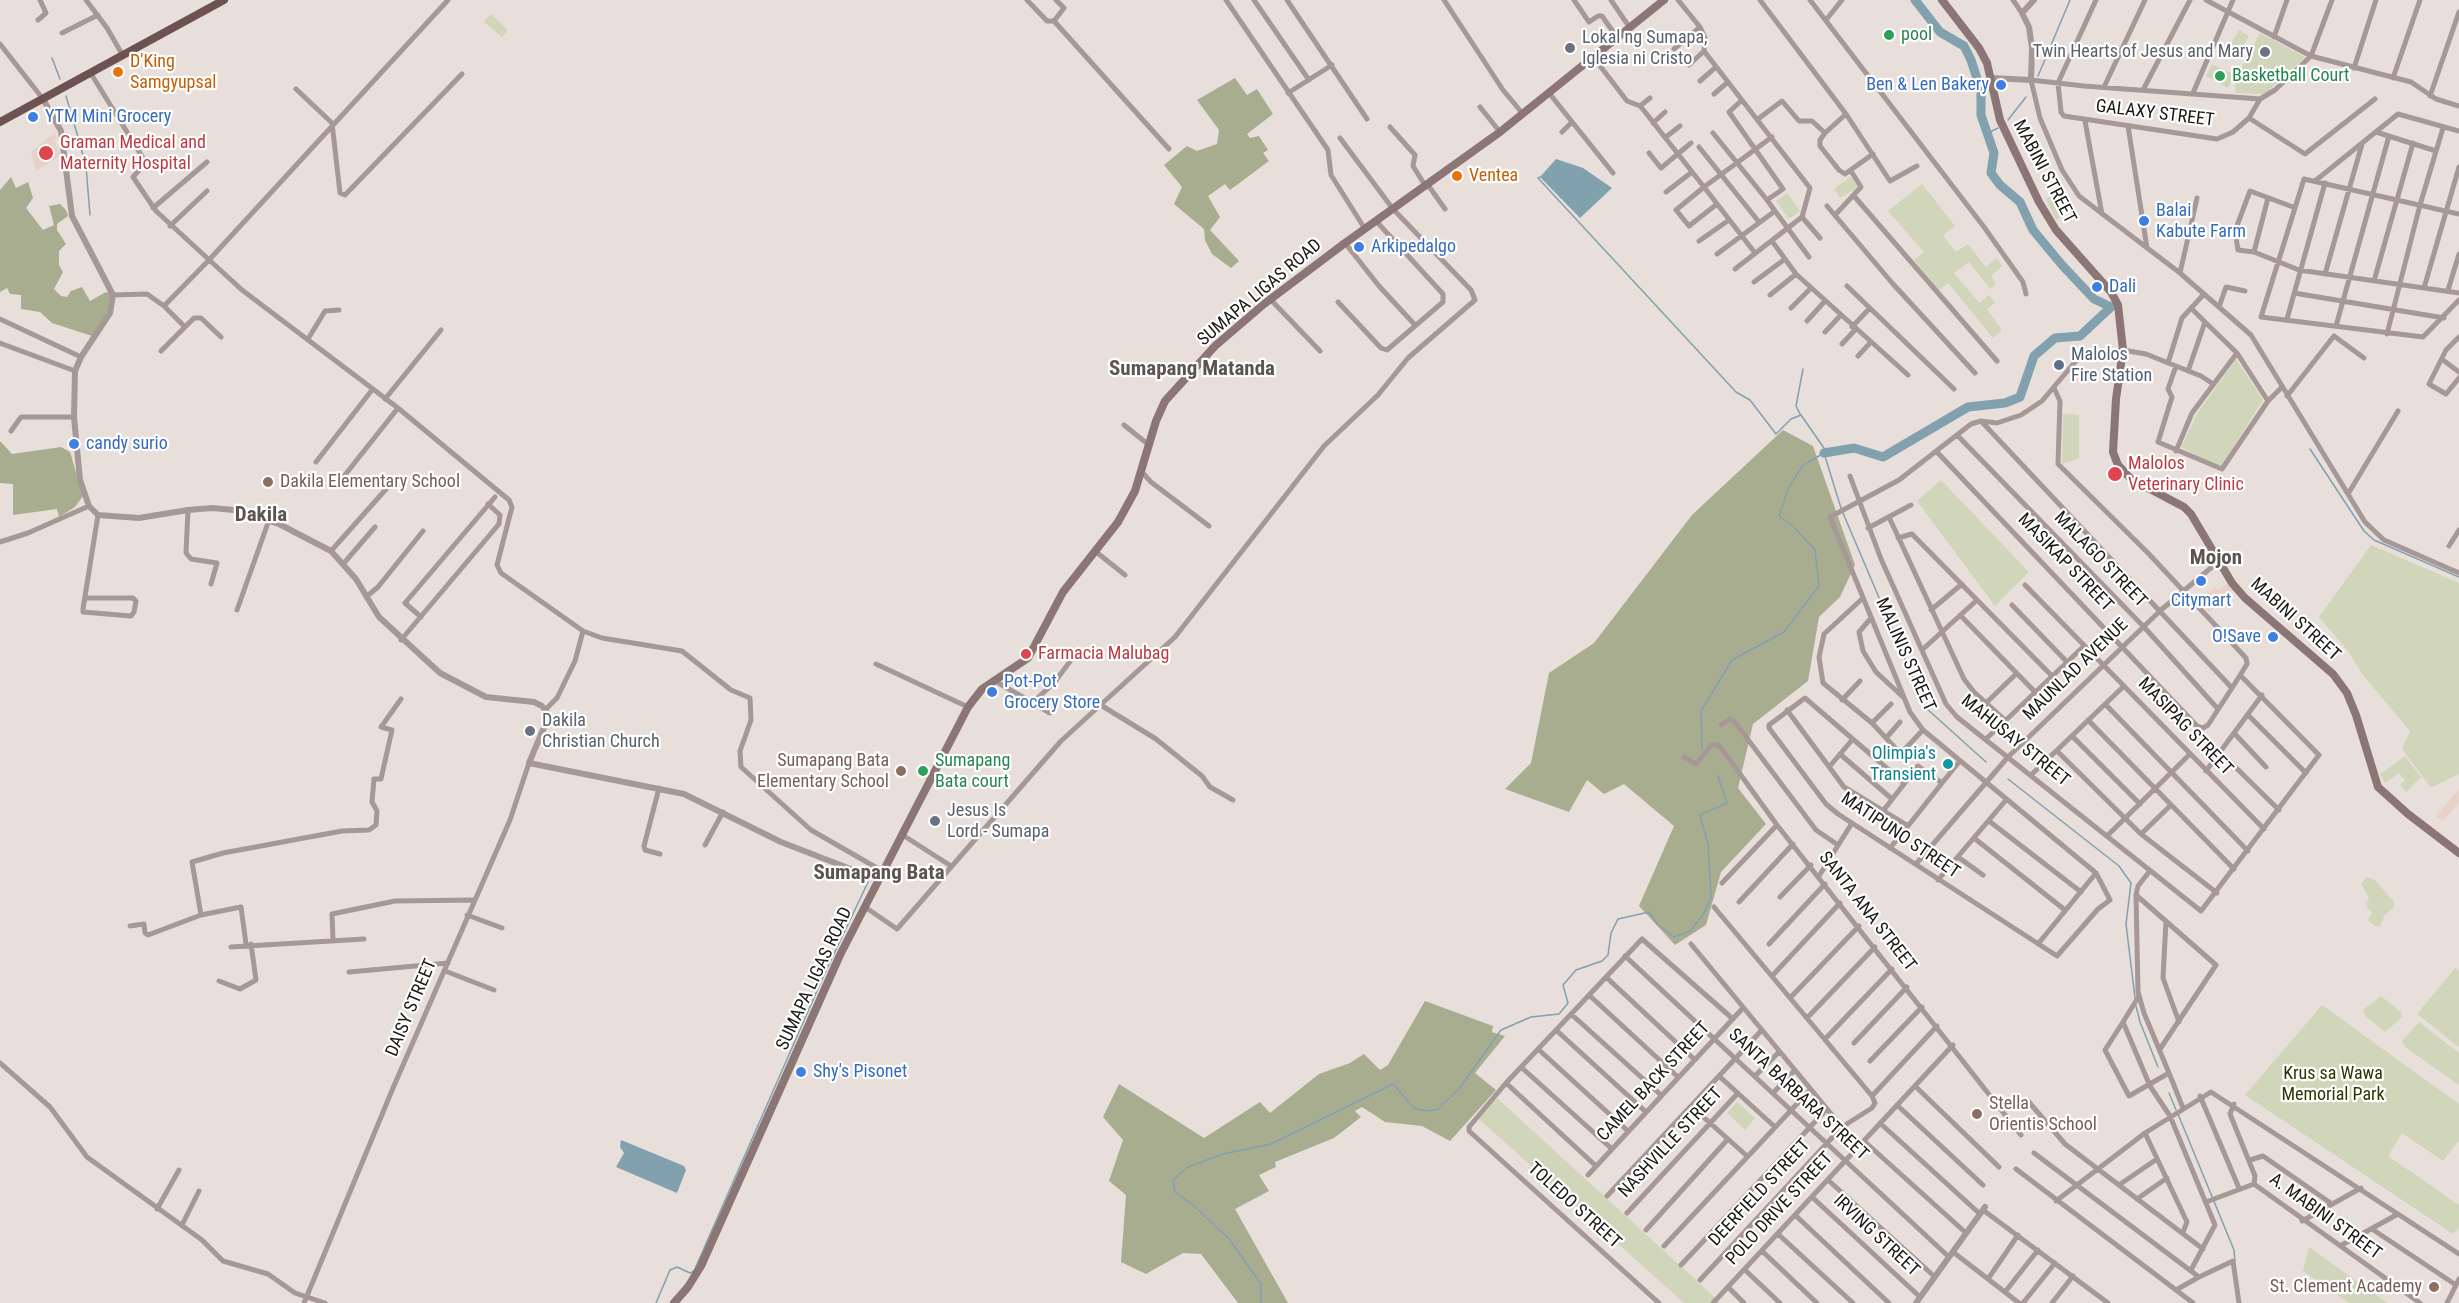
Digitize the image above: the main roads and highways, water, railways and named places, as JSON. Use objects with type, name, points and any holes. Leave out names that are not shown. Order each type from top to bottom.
[{"type":"highway","points":[[0,122],[224,0]]},
{"type":"main road","name":"SUMAPA LIGAS ROAD","points":[[674,1303],[694,1278],[718,1231],[828,981],[901,834],[968,707],[976,694],[1028,658],[1055,604],[1126,509],[1141,471],[1161,407],[1215,346],[1271,300],[1345,243],[1500,132],[1664,0]]},
{"type":"main road","name":"MABINI STREET","points":[[1942,0],[1979,48],[1991,78],[2000,120],[2039,202],[2056,230],[2116,299],[2120,310],[2123,350],[2116,399],[2113,452],[2118,465],[2131,479],[2184,507],[2192,514],[2219,561],[2245,598],[2321,663],[2347,693],[2356,715],[2372,773],[2383,793],[2459,853]]},
{"type":"water","points":[[1556,159],[1583,168],[1612,188],[1580,218],[1540,177]]},
{"type":"water","points":[[621,1140],[684,1166],[686,1170],[677,1193],[616,1167],[624,1153],[620,1147]]},
{"type":"waterway","points":[[1824,453],[1854,448],[1883,457],[1968,407],[2005,403],[2020,397],[2034,356],[2055,338],[2080,336],[2111,307],[2094,299],[2062,265],[2033,230],[2020,202],[2000,185],[1991,173],[1994,153],[1981,115],[1981,91],[1971,60],[1964,46],[1940,32],[1915,0]]},
{"type":"waterway","points":[[2038,76],[2070,0]]},
{"type":"waterway","points":[[52,58],[60,79]]},
{"type":"waterway","points":[[66,96],[80,144]]},
{"type":"waterway","points":[[2008,120],[2026,97]]},
{"type":"waterway","points":[[1988,133],[1998,128]]},
{"type":"waterway","points":[[81,148],[86,166],[90,215]]},
{"type":"waterway","points":[[1540,177],[1538,178],[1736,392],[1750,400],[1776,434],[1791,419],[1801,415],[1826,451]]},
{"type":"waterway","points":[[1800,414],[1796,406],[1803,369]]},
{"type":"waterway","points":[[2310,449],[2364,531],[2374,540],[2459,577]]},
{"type":"waterway","points":[[1702,748],[1701,711],[1732,660],[1784,632],[1819,586],[1815,550],[1793,526],[1779,516],[1788,489],[1803,465],[1824,453],[1841,508]]},
{"type":"waterway","points":[[1843,513],[1926,708],[1986,762]]},
{"type":"waterway","points":[[1261,1303],[1261,1284],[1229,1239],[1193,1205],[1175,1192],[1173,1180],[1188,1167],[1223,1154],[1271,1144],[1393,1084],[1414,1108],[1427,1111],[1438,1109],[1459,1089],[1501,1030],[1531,1017],[1559,1014],[1568,1003],[1563,985],[1576,970],[1602,961],[1608,955],[1611,933],[1618,919],[1649,912],[1657,924],[1674,937],[1690,931],[1703,915],[1711,898],[1708,844],[1700,815],[1727,803],[1718,776]]},
{"type":"waterway","points":[[2008,779],[2119,866],[2131,883],[2126,924],[2135,998]]},
{"type":"waterway","points":[[656,1303],[670,1270],[677,1267],[690,1273],[694,1271],[824,975],[869,880]]},
{"type":"waterway","points":[[2136,1006],[2158,1067]]},
{"type":"waterway","points":[[2169,1093],[2176,1110]]},
{"type":"waterway","points":[[2178,1114],[2234,1250],[2235,1261]]},
{"type":"place","name":"pool","points":[[1889,35]]},
{"type":"place","name":"Lokal ng Sumapa, Iglesia ni Cristo","points":[[1570,48]]},
{"type":"place","name":"Twin Hearts of Jesus and Mary","points":[[2265,52]]},
{"type":"place","name":"D'King Samgyupsal","points":[[118,72]]},
{"type":"place","name":"Basketball Court","points":[[2220,76]]},
{"type":"place","name":"Ben & Len Bakery","points":[[2001,85]]},
{"type":"place","name":"YTM Mini Grocery","points":[[33,117]]},
{"type":"place","name":"Graman Medical and Maternity Hospital","points":[[46,153]]},
{"type":"place","name":"Ventea","points":[[1457,176]]},
{"type":"place","name":"Balai Kabute Farm","points":[[2144,221]]},
{"type":"place","name":"Arkipedalgo","points":[[1359,247]]},
{"type":"place","name":"Dali","points":[[2097,287]]},
{"type":"place","name":"Malolos Fire Station","points":[[2059,365]]},
{"type":"place","name":"candy surio","points":[[74,444]]},
{"type":"place","name":"Malolos Veterinary Clinic","points":[[2115,474]]},
{"type":"place","name":"Dakila Elementary School","points":[[268,482]]},
{"type":"place","name":"Citymart","points":[[2201,581]]},
{"type":"place","name":"O!Save","points":[[2273,637]]},
{"type":"place","name":"Farmacia Malubag","points":[[1026,654]]},
{"type":"place","name":"Pot-Pot Grocery Store","points":[[992,692]]},
{"type":"place","name":"Dakila Christian Church","points":[[530,731]]},
{"type":"place","name":"Olimpia's Transient","points":[[1948,764]]},
{"type":"place","name":"Sumapang Bata Elementary School","points":[[901,771]]},
{"type":"place","name":"Sumapang Bata court","points":[[923,771]]},
{"type":"place","name":"Jesus Is Lord - Sumapa","points":[[935,821]]},
{"type":"place","name":"Shy's Pisonet","points":[[801,1072]]},
{"type":"place","name":"Stella Orientis School","points":[[1977,1114]]},
{"type":"place","name":"St. Clement Academy","points":[[2434,1287]]},
{"type":"district","name":"Sumapang Matanda","points":[[1192,370]]},
{"type":"district","name":"Dakila","points":[[261,516]]},
{"type":"district","name":"Mojon","points":[[2216,559]]},
{"type":"district","name":"Sumapang Bata","points":[[879,874]]},
{"type":"park label","name":"Krus sa Wawa Memorial Park","points":[[2333,1084]]}]
